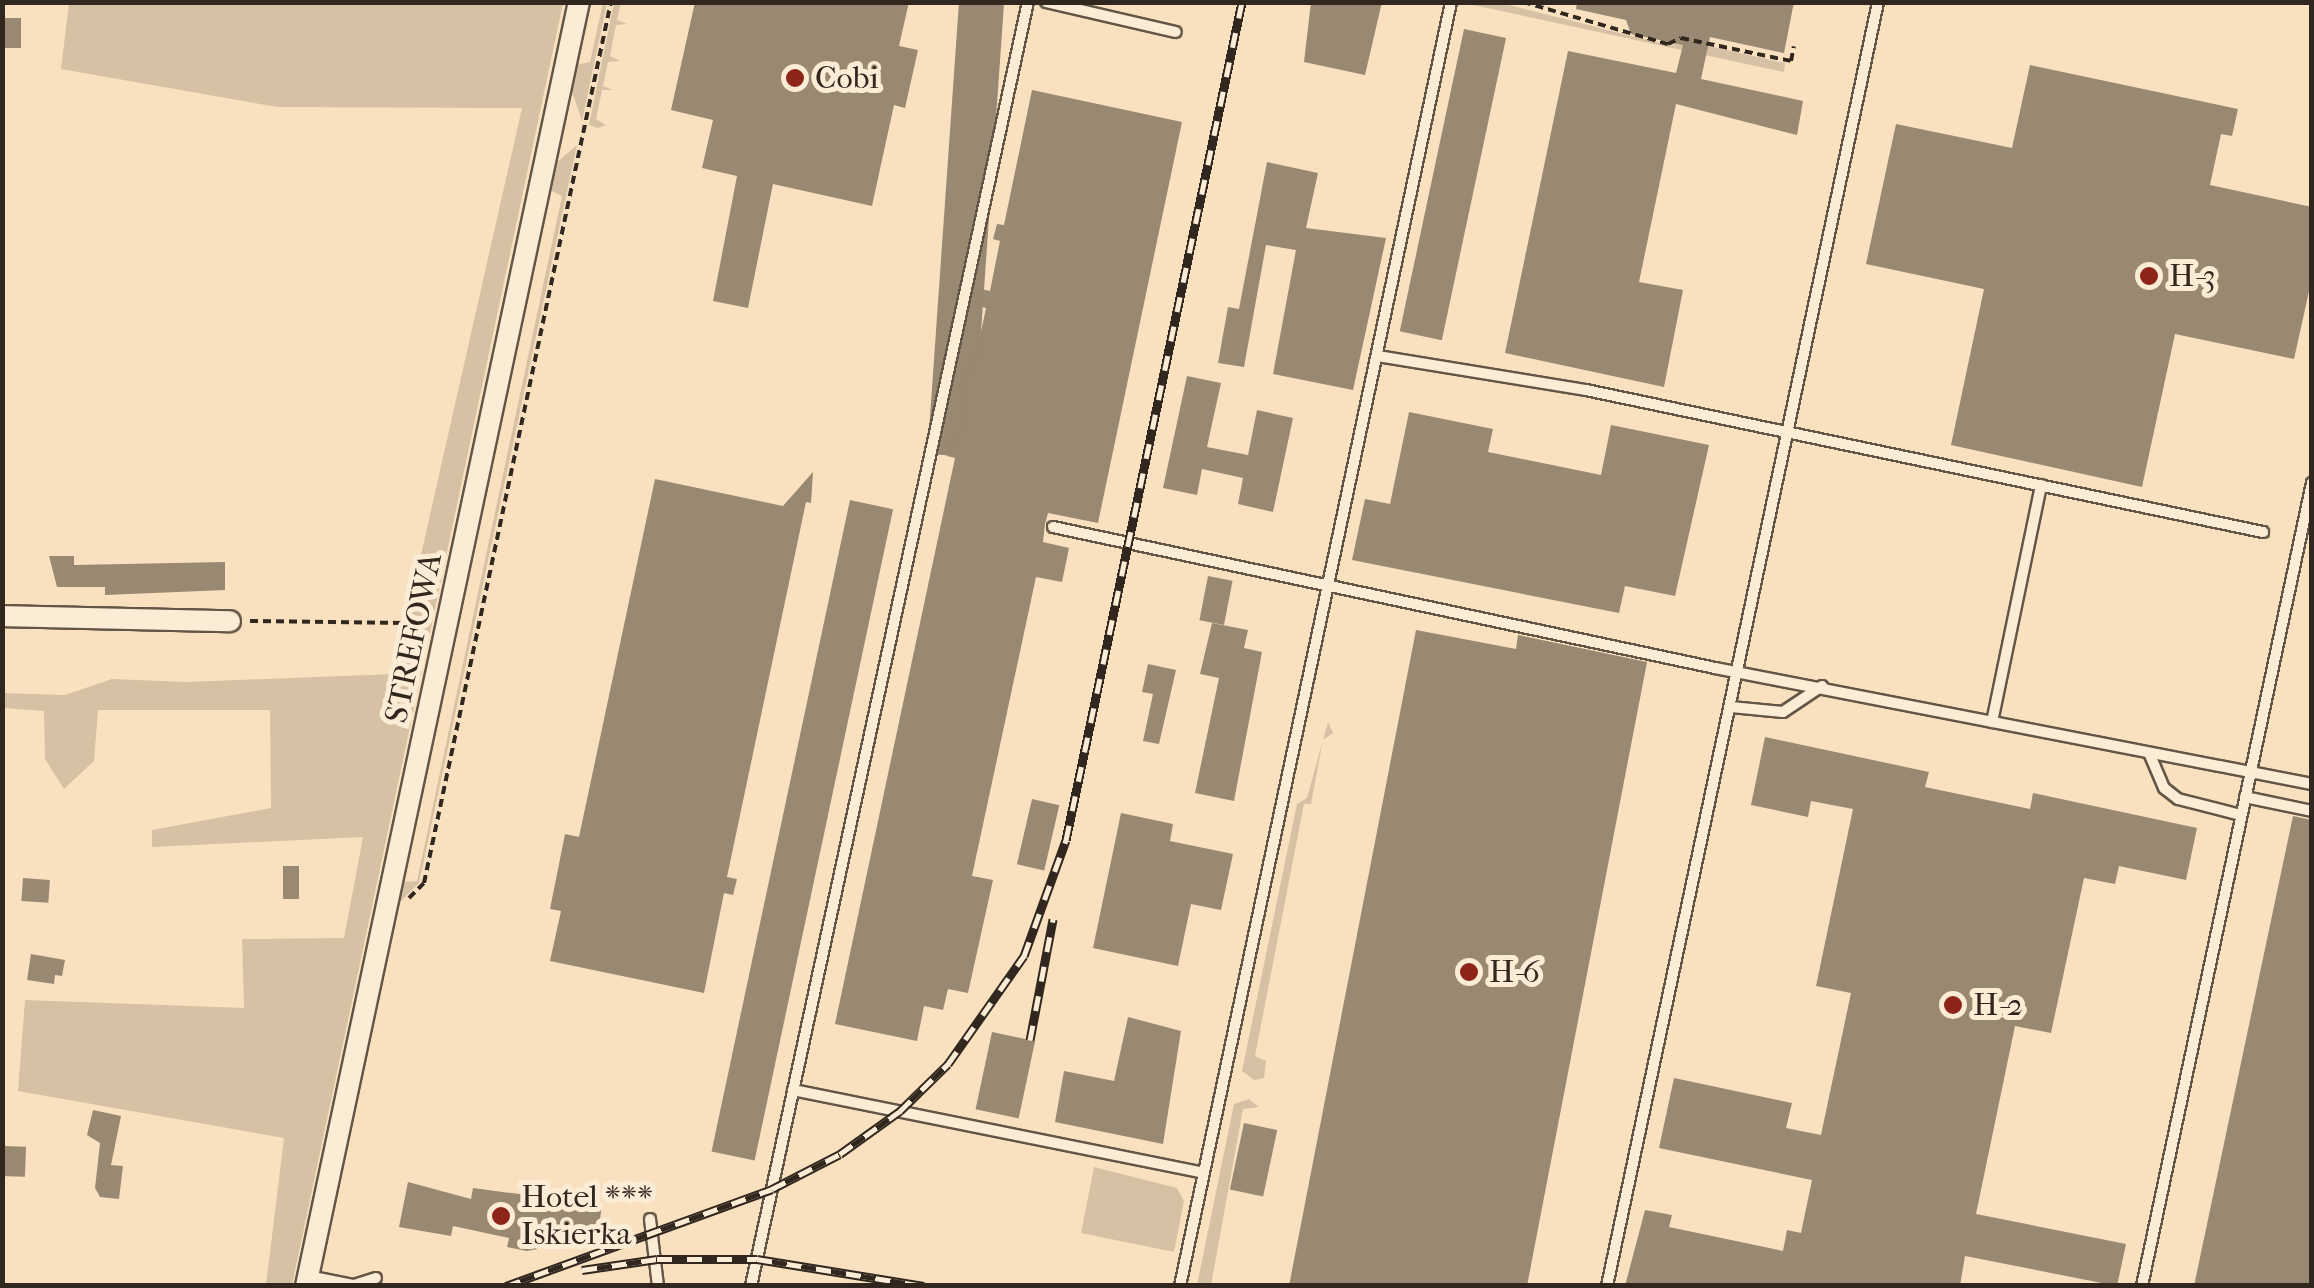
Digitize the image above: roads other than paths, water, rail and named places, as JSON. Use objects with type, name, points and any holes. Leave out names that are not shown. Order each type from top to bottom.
[{"type":"street","name":"STREFOWA","points":[[307,1281],[579,2]]},
{"type":"street","points":[[2,616],[230,621]]},
{"type":"lane","points":[[751,1286],[1028,2]]},
{"type":"lane","points":[[1046,2],[1176,32]]},
{"type":"lane","points":[[1180,1286],[1452,2]]},
{"type":"lane","points":[[1607,1286],[1878,2]]},
{"type":"lane","points":[[1378,356],[1787,432],[2263,532]]},
{"type":"lane","points":[[2142,1286],[2312,483]]},
{"type":"lane","points":[[1992,722],[2040,485]]},
{"type":"lane","points":[[1053,527],[1992,722],[2312,784]]},
{"type":"lane","points":[[1731,706],[1783,712],[1822,686]]},
{"type":"lane","points":[[2150,754],[2164,788],[2178,800],[2240,815]]},
{"type":"lane","points":[[2244,797],[2312,811]]},
{"type":"lane","points":[[793,1090],[1203,1173]]},
{"type":"lane","points":[[650,1218],[658,1286]]},
{"type":"lane","points":[[307,1281],[354,1285],[376,1278]]},
{"type":"railway","points":[[506,1286],[772,1189],[840,1154],[900,1111],[948,1064],[1024,956],[1066,840],[1242,2]]},
{"type":"railway","points":[[1030,1040],[1053,919]]},
{"type":"railway","points":[[582,1270],[657,1259],[757,1259],[924,1286]]},
{"type":"place","name":"Cobi","points":[[795,78]]},
{"type":"place","name":"H-3","points":[[2149,276]]},
{"type":"place","name":"H-6","points":[[1469,972]]},
{"type":"place","name":"H-2","points":[[1953,1005]]},
{"type":"place","name":"Hotel *** Iskierka","points":[[501,1216]]}]
